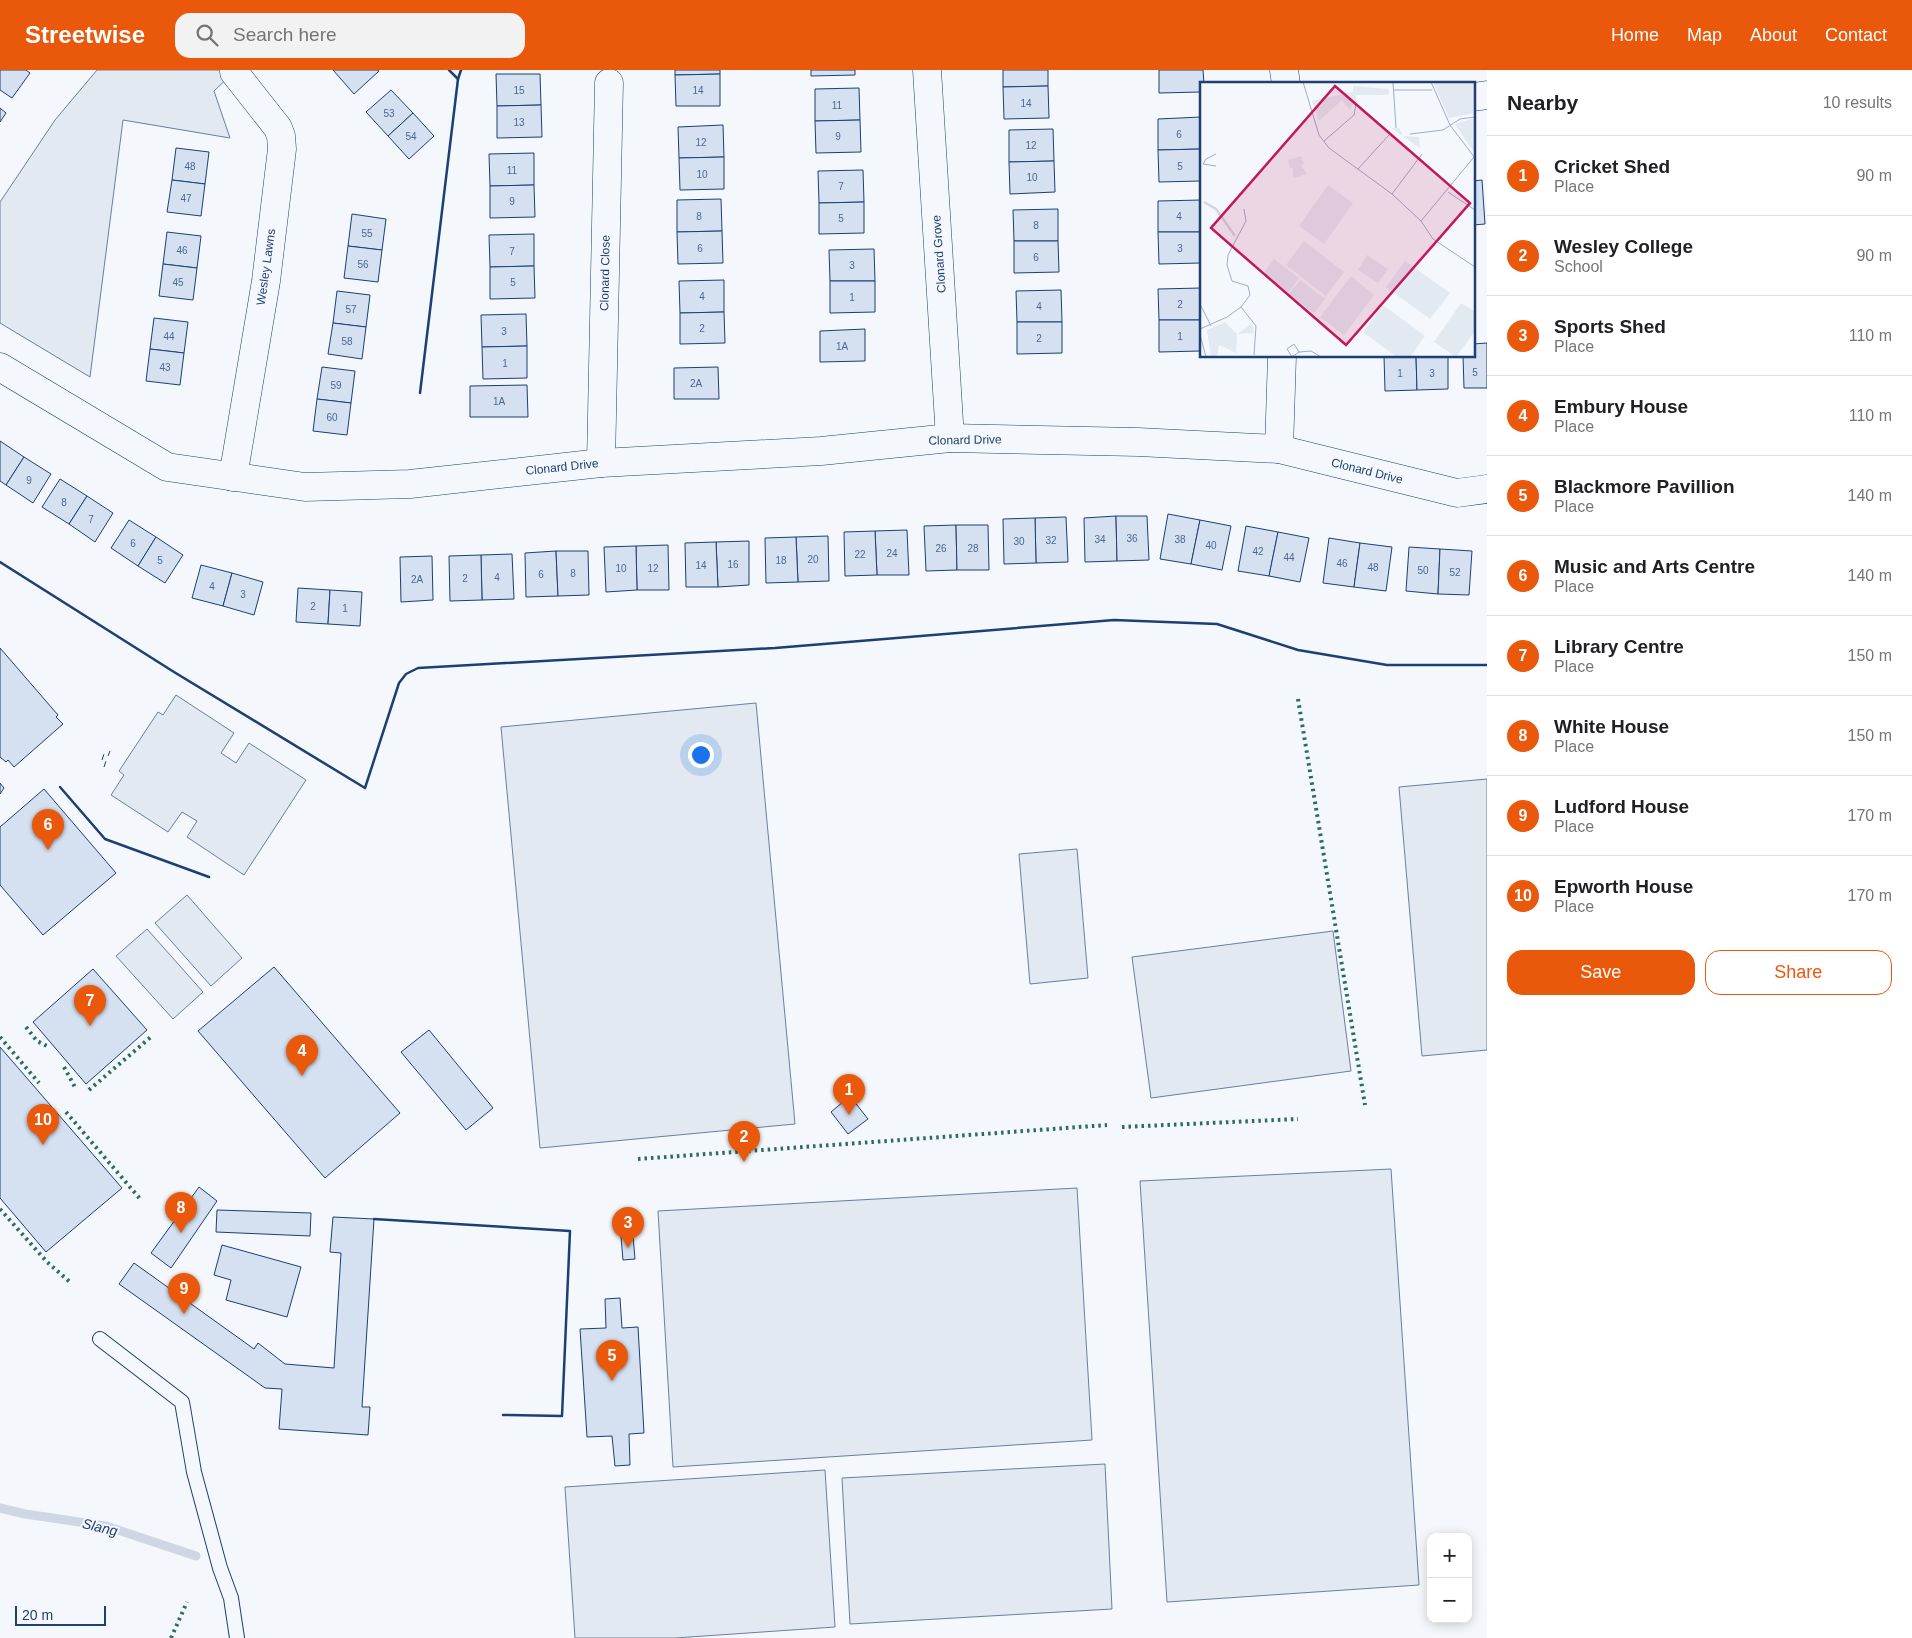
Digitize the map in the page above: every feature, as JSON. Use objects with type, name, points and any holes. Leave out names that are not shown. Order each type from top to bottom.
[{"type":"street","name":"Clonard Grove","points":[[928,70],[950,438]]},
{"type":"street","name":"Wesley Lawns","points":[[233,477],[266,281],[282,149],[278,128],[234,72]]},
{"type":"street","name":"Clonard Close","points":[[601,463],[609,82]]},
{"type":"street","points":[[1474,97],[1487,95]]},
{"type":"street","points":[[1279,449],[1282,358]]},
{"type":"street","points":[[0,367],[168,467],[233,477]]},
{"type":"street","name":"Clonard Drive","points":[[233,477],[305,487],[410,484],[601,463],[822,451],[950,438],[1138,442],[1279,449],[1457,493],[1487,489]]},
{"type":"lane","points":[[100,1340],[182,1402],[194,1472],[230,1598],[237,1638]]},
{"type":"shaded area","points":[[97,70],[236,70],[214,91],[230,138],[123,120],[90,377],[0,323],[0,202],[55,120]]},
{"type":"shaded area","points":[[176,695],[234,733],[221,753],[236,763],[249,743],[306,780],[244,875],[187,837],[197,821],[182,812],[168,832],[111,795],[124,775],[119,771],[158,712],[163,715]]},
{"type":"shaded area","points":[[756,703],[795,1124],[540,1148],[501,727]]},
{"type":"shaded area","points":[[1487,779],[1487,1050],[1422,1056],[1399,787]]},
{"type":"shaded area","points":[[1077,849],[1088,978],[1030,984],[1019,854]]},
{"type":"shaded area","points":[[187,895],[242,958],[211,986],[155,923]]},
{"type":"shaded area","points":[[147,929],[203,992],[173,1019],[116,956]]},
{"type":"shaded area","points":[[1333,931],[1351,1071],[1151,1098],[1132,957]]},
{"type":"shaded area","points":[[1391,1169],[1419,1585],[1167,1602],[1140,1181]]},
{"type":"shaded area","points":[[1077,1188],[1092,1440],[673,1467],[658,1211]]},
{"type":"shaded area","points":[[1105,1464],[1112,1609],[850,1624],[842,1478]]},
{"type":"shaded area","points":[[825,1470],[835,1627],[675,1638],[575,1638],[565,1487]]},
{"type":"building","points":[[0,70],[26,70],[30,73],[12,98],[0,90]]},
{"type":"building","points":[[333,70],[378,70],[379,71],[354,94]]},
{"type":"building","points":[[675,70],[720,70],[720,74],[675,75]]},
{"type":"building","points":[[811,70],[855,70],[855,75],[811,76]]},
{"type":"building","points":[[1003,70],[1048,70],[1048,86],[1003,87]]},
{"type":"building","points":[[1159,70],[1203,70],[1204,82],[1200,82],[1200,92],[1159,93]]},
{"type":"building","points":[[496,74],[540,74],[541,105],[497,106]]},
{"type":"building","points":[[720,74],[720,106],[676,106],[675,75]]},
{"type":"building","points":[[1048,86],[1049,118],[1004,119],[1003,87]]},
{"type":"building","points":[[859,88],[860,120],[815,121],[815,89]]},
{"type":"building","points":[[391,90],[413,113],[388,136],[366,112]]},
{"type":"building","points":[[541,105],[542,137],[497,138],[497,106]]},
{"type":"building","points":[[0,108],[6,113],[0,122]]},
{"type":"building","points":[[413,113],[434,136],[409,159],[388,136]]},
{"type":"building","points":[[1200,117],[1200,149],[1158,150],[1158,119]]},
{"type":"building","points":[[860,120],[861,152],[816,153],[815,121]]},
{"type":"building","points":[[723,125],[724,157],[679,158],[678,127]]},
{"type":"building","points":[[1053,129],[1054,161],[1009,162],[1009,130]]},
{"type":"building","points":[[176,148],[209,152],[205,184],[172,180]]},
{"type":"building","points":[[1200,149],[1200,181],[1159,182],[1158,150]]},
{"type":"building","points":[[534,153],[534,185],[490,186],[489,154]]},
{"type":"building","points":[[724,157],[724,189],[680,190],[679,158]]},
{"type":"building","points":[[1054,161],[1055,192],[1010,194],[1009,162]]},
{"type":"building","points":[[863,170],[864,202],[819,203],[818,171]]},
{"type":"building","points":[[172,180],[205,184],[201,216],[167,212]]},
{"type":"building","points":[[1482,180],[1485,224],[1474,225],[1474,181]]},
{"type":"building","points":[[534,185],[535,217],[490,218],[490,186]]},
{"type":"building","points":[[721,199],[722,231],[677,232],[677,200]]},
{"type":"building","points":[[1200,200],[1200,232],[1158,232],[1158,201]]},
{"type":"building","points":[[864,202],[864,233],[819,234],[819,203]]},
{"type":"building","points":[[1058,209],[1058,241],[1014,241],[1013,210]]},
{"type":"building","points":[[352,214],[386,219],[382,250],[348,246]]},
{"type":"building","points":[[722,231],[723,263],[678,264],[677,232]]},
{"type":"building","points":[[167,232],[201,236],[197,268],[163,264]]},
{"type":"building","points":[[1158,232],[1200,232],[1200,263],[1159,264]]},
{"type":"building","points":[[534,234],[534,266],[490,267],[489,235]]},
{"type":"building","points":[[1014,241],[1058,241],[1059,272],[1014,273]]},
{"type":"building","points":[[348,246],[382,250],[378,282],[344,278]]},
{"type":"building","points":[[874,249],[875,281],[830,281],[829,250]]},
{"type":"building","points":[[163,264],[197,268],[193,300],[159,296]]},
{"type":"building","points":[[534,266],[535,298],[490,299],[490,267]]},
{"type":"building","points":[[724,280],[724,312],[680,313],[679,281]]},
{"type":"building","points":[[830,281],[875,281],[875,312],[830,313]]},
{"type":"building","points":[[1200,288],[1200,320],[1159,320],[1158,289]]},
{"type":"building","points":[[1061,290],[1062,322],[1017,322],[1016,291]]},
{"type":"building","points":[[337,291],[370,295],[366,327],[333,323]]},
{"type":"building","points":[[724,312],[725,343],[680,344],[680,313]]},
{"type":"building","points":[[526,314],[527,346],[482,347],[481,315]]},
{"type":"building","points":[[154,318],[188,322],[184,353],[150,349]]},
{"type":"building","points":[[1159,320],[1200,320],[1200,351],[1159,352]]},
{"type":"building","points":[[1017,322],[1062,322],[1062,353],[1017,354]]},
{"type":"building","points":[[333,323],[366,327],[362,359],[328,354]]},
{"type":"building","points":[[865,329],[865,361],[820,362],[820,331]]},
{"type":"building","points":[[1487,343],[1487,388],[1464,388],[1463,358],[1474,358],[1474,344]]},
{"type":"building","points":[[527,346],[527,378],[483,379],[482,347]]},
{"type":"building","points":[[150,349],[184,353],[180,385],[146,381]]},
{"type":"building","points":[[1384,358],[1416,358],[1417,390],[1385,391]]},
{"type":"building","points":[[1416,358],[1448,358],[1448,389],[1417,390]]},
{"type":"building","points":[[322,367],[355,371],[351,403],[317,399]]},
{"type":"building","points":[[718,367],[719,399],[674,399],[674,368]]},
{"type":"building","points":[[527,385],[528,417],[470,417],[470,386]]},
{"type":"building","points":[[317,399],[351,403],[347,435],[313,431]]},
{"type":"building","points":[[0,441],[24,457],[6,485],[0,481]]},
{"type":"building","points":[[24,457],[51,474],[33,503],[6,485]]},
{"type":"building","points":[[60,479],[87,496],[69,524],[42,507]]},
{"type":"building","points":[[87,496],[113,513],[95,542],[69,524]]},
{"type":"building","points":[[1168,514],[1200,520],[1191,564],[1160,559]]},
{"type":"building","points":[[1116,516],[1117,561],[1085,562],[1084,518]]},
{"type":"building","points":[[1116,516],[1147,516],[1149,560],[1117,561]]},
{"type":"building","points":[[1066,517],[1068,562],[1036,563],[1035,518]]},
{"type":"building","points":[[1035,518],[1036,563],[1004,564],[1003,519]]},
{"type":"building","points":[[129,520],[156,537],[138,566],[111,548]]},
{"type":"building","points":[[1200,520],[1231,526],[1222,570],[1191,564]]},
{"type":"building","points":[[956,525],[957,570],[926,571],[924,526]]},
{"type":"building","points":[[956,525],[988,525],[989,570],[957,570]]},
{"type":"building","points":[[1246,526],[1278,532],[1269,576],[1238,571]]},
{"type":"building","points":[[907,530],[909,575],[877,575],[875,531]]},
{"type":"building","points":[[875,531],[877,575],[845,576],[844,532]]},
{"type":"building","points":[[1278,532],[1309,538],[1300,582],[1269,576]]},
{"type":"building","points":[[828,536],[829,581],[798,582],[796,537]]},
{"type":"building","points":[[156,537],[183,555],[165,583],[138,566]]},
{"type":"building","points":[[796,537],[798,582],[766,583],[765,538]]},
{"type":"building","points":[[1329,538],[1360,543],[1354,587],[1323,583]]},
{"type":"building","points":[[749,541],[749,585],[718,587],[716,542]]},
{"type":"building","points":[[716,542],[718,587],[686,587],[685,543]]},
{"type":"building","points":[[1360,543],[1392,547],[1386,591],[1354,587]]},
{"type":"building","points":[[668,545],[669,590],[637,590],[636,546]]},
{"type":"building","points":[[636,546],[637,590],[606,592],[604,547]]},
{"type":"building","points":[[1409,547],[1440,549],[1438,594],[1406,591]]},
{"type":"building","points":[[1440,549],[1472,551],[1469,595],[1438,594]]},
{"type":"building","points":[[556,551],[558,596],[526,597],[525,553]]},
{"type":"building","points":[[556,551],[588,551],[589,595],[558,596]]},
{"type":"building","points":[[512,554],[514,599],[482,600],[481,555]]},
{"type":"building","points":[[481,555],[482,600],[450,601],[449,556]]},
{"type":"building","points":[[432,556],[433,600],[401,602],[400,557]]},
{"type":"building","points":[[201,565],[232,573],[223,606],[192,598]]},
{"type":"building","points":[[232,573],[263,582],[254,615],[223,606]]},
{"type":"building","points":[[298,588],[330,590],[328,624],[296,622]]},
{"type":"building","points":[[330,590],[362,592],[360,626],[328,624]]},
{"type":"building","points":[[0,648],[58,715],[56,717],[63,724],[14,767],[8,760],[6,762],[0,757]]},
{"type":"building","points":[[0,783],[4,788],[0,794]]},
{"type":"building","points":[[44,789],[116,873],[43,935],[0,885],[0,827]]},
{"type":"building","points":[[274,967],[400,1113],[325,1178],[198,1031]]},
{"type":"building","points":[[93,969],[147,1030],[86,1084],[33,1022]]},
{"type":"building","points":[[429,1030],[493,1108],[466,1130],[401,1052]]},
{"type":"building","points":[[0,1047],[122,1188],[46,1252],[0,1198]]},
{"type":"building","points":[[850,1096],[868,1119],[848,1134],[831,1112]]},
{"type":"building","points":[[199,1187],[217,1201],[171,1268],[151,1253]]},
{"type":"building","points":[[217,1210],[311,1213],[310,1236],[216,1232]]},
{"type":"building","points":[[333,1217],[374,1219],[362,1407],[370,1407],[368,1435],[279,1429],[282,1389],[265,1388],[119,1284],[134,1263],[254,1349],[258,1343],[285,1364],[334,1368],[341,1253],[330,1252]]},
{"type":"building","points":[[633,1236],[635,1259],[623,1260],[621,1237]]},
{"type":"building","points":[[222,1245],[301,1267],[287,1317],[226,1300],[231,1280],[214,1275]]},
{"type":"building","points":[[620,1298],[622,1328],[638,1327],[644,1433],[629,1434],[630,1465],[615,1466],[612,1436],[587,1437],[580,1329],[606,1328],[605,1299]]},
{"type":"waterway","name":"Slang","points":[[0,1508],[25,1514],[106,1526],[196,1556]]},
{"type":"hedge","points":[[1298,699],[1365,1105]]},
{"type":"hedge","points":[[26,1027],[37,1041],[49,1047]]},
{"type":"hedge","points":[[89,1090],[152,1036]]},
{"type":"hedge","points":[[0,1037],[39,1083]]},
{"type":"hedge","points":[[64,1067],[76,1089]]},
{"type":"hedge","points":[[66,1112],[141,1200]]},
{"type":"hedge","points":[[1122,1127],[1298,1119]]},
{"type":"hedge","points":[[638,1159],[1107,1125]]},
{"type":"hedge","points":[[0,1209],[47,1262],[70,1282]]},
{"type":"hedge","points":[[171,1638],[187,1602]]},
{"type":"fence","points":[[108,756],[110,751]]},
{"type":"fence","points":[[102,760],[104,754]]},
{"type":"fence","points":[[104,767],[106,761]]},
{"type":"wall","points":[[449,70],[458,79]]},
{"type":"wall","points":[[420,393],[458,79],[461,70]]},
{"type":"wall","points":[[0,562],[174,672],[365,788],[399,683],[406,674],[418,668],[775,648],[1114,620],[1217,624],[1298,650],[1387,665],[1487,665]]},
{"type":"wall","points":[[60,787],[105,839],[209,877]]},
{"type":"wall","points":[[374,1219],[570,1231],[562,1416],[503,1415]]},
{"type":"place","name":"Music and Arts Centre","points":[[48,850]]},
{"type":"place","name":"Library Centre","points":[[90,1026]]},
{"type":"place","name":"Embury House","points":[[302,1076]]},
{"type":"place","name":"Cricket Shed","points":[[849,1115]]},
{"type":"place","name":"Epworth House","points":[[43,1145]]},
{"type":"place","name":"Wesley College","points":[[744,1162]]},
{"type":"place","name":"White House","points":[[181,1233]]},
{"type":"place","name":"Sports Shed","points":[[628,1248]]},
{"type":"place","name":"Ludford House","points":[[184,1314]]},
{"type":"place","name":"Blackmore Pavillion","points":[[612,1381]]}]
